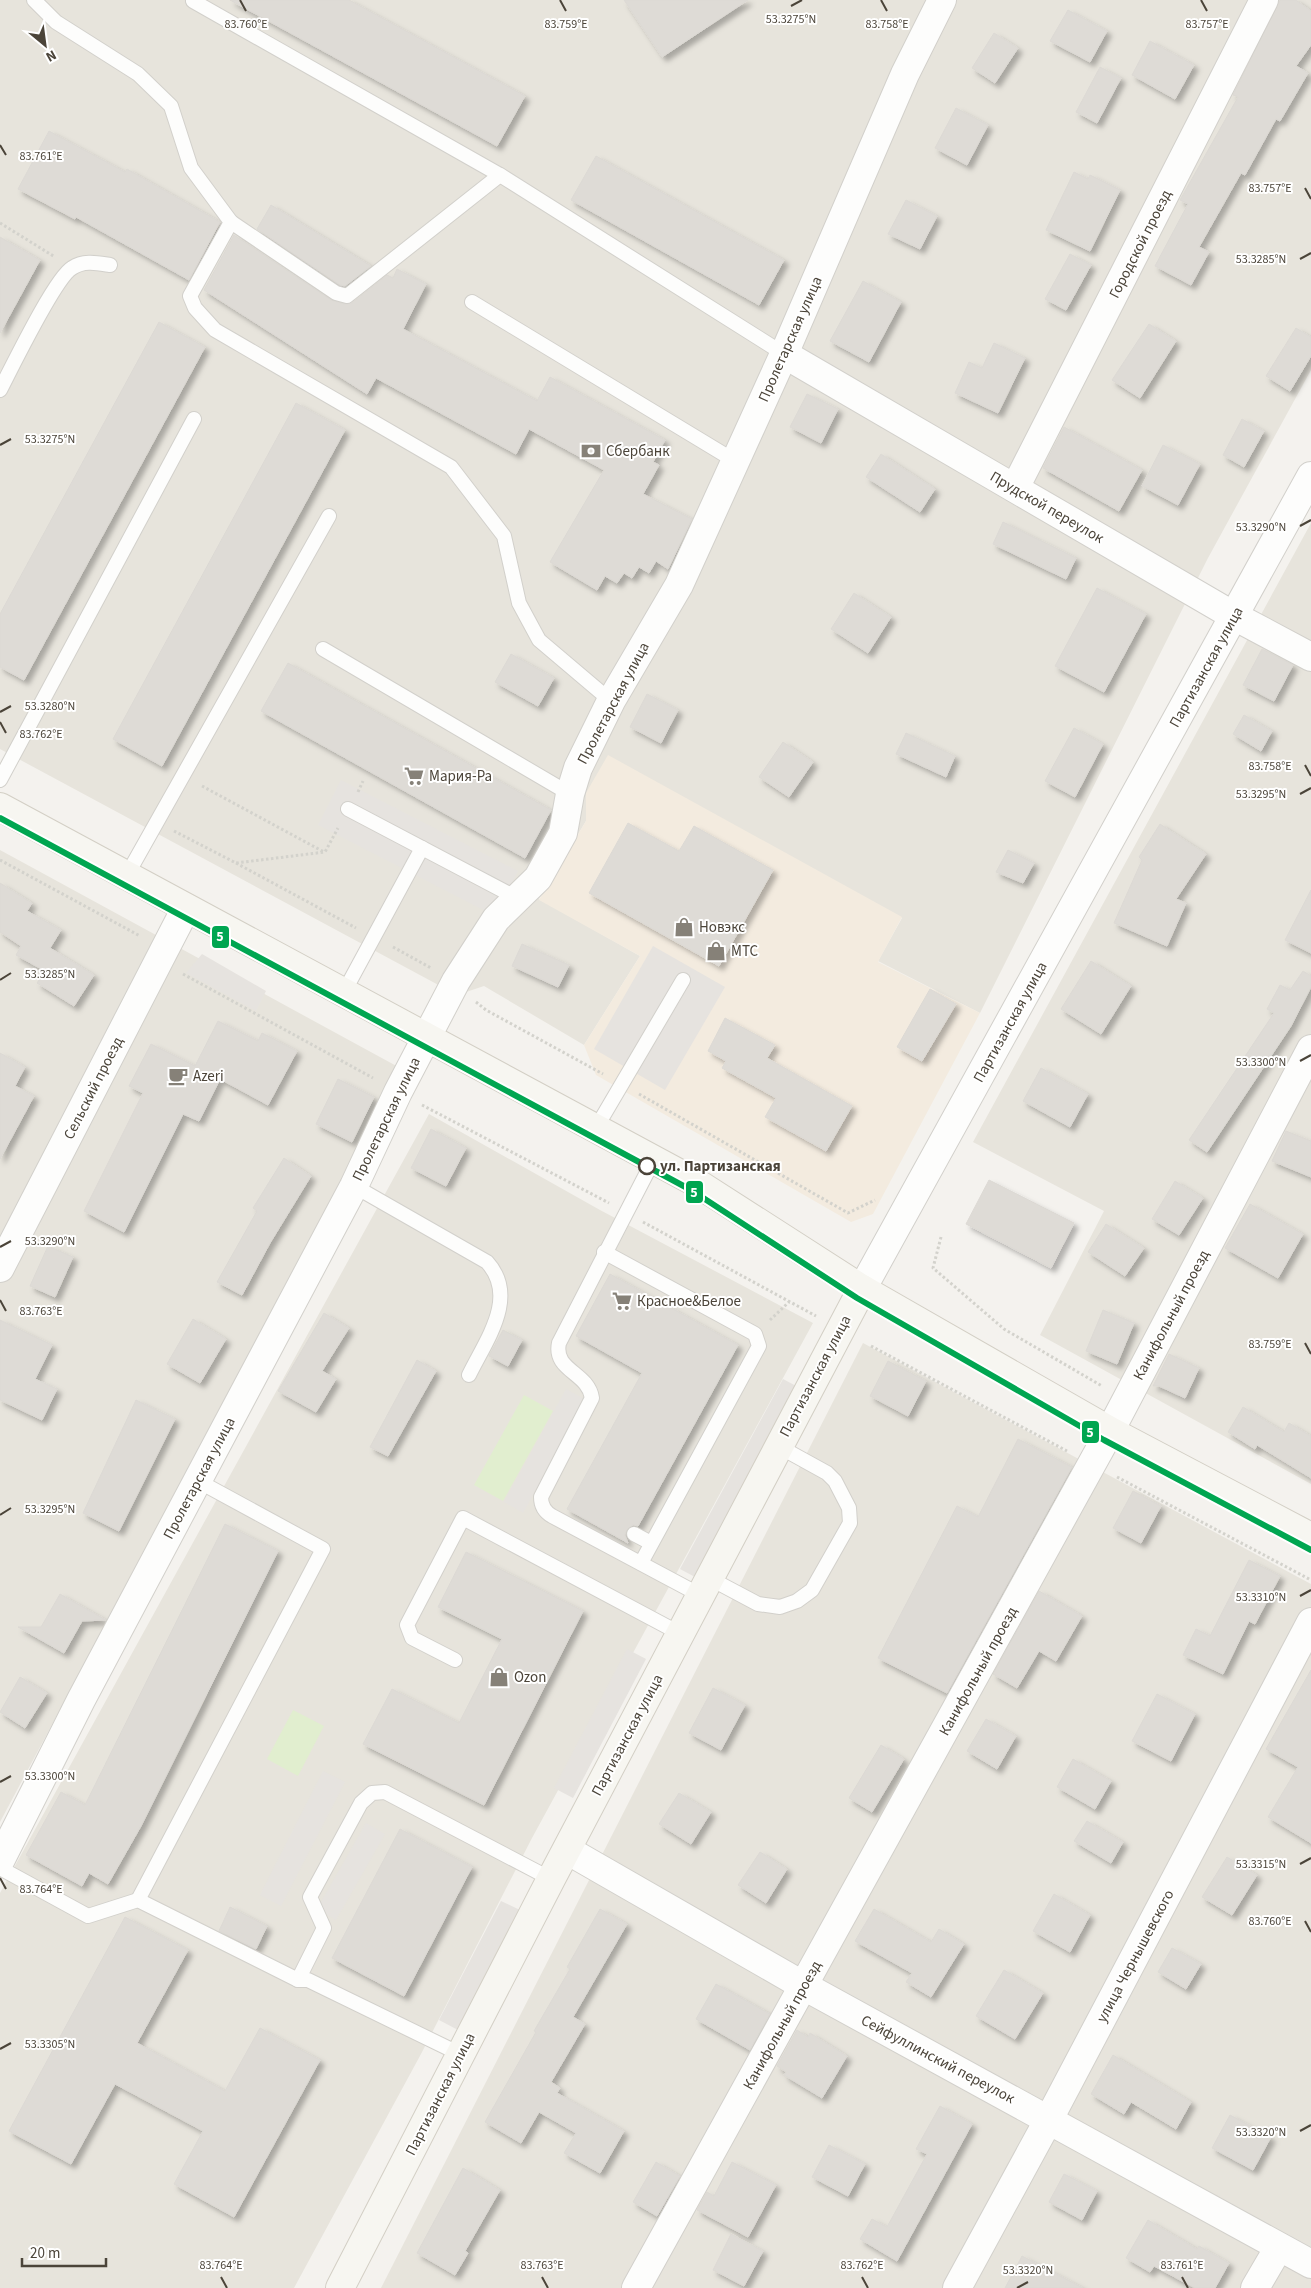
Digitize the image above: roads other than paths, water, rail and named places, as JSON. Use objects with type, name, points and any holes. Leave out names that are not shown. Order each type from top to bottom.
[{"type":"main road","points":[[0,806],[654,1159],[697,1183],[862,1289],[1110,1431],[1311,1537]]},
{"type":"main road","name":"Партизанская улица","points":[[340,2288],[551,1879],[862,1289]]},
{"type":"street","name":"Пролетарская улица","points":[[0,1861],[81,1700],[354,1186],[398,1092],[456,981],[496,919],[538,878],[563,833],[570,794],[578,768],[612,701],[679,584],[784,354],[906,74],[942,0]]},
{"type":"street","name":"Городской проезд","points":[[1015,488],[1264,0]]},
{"type":"street","name":"Прудской переулок","points":[[784,354],[1234,616],[1311,657]]},
{"type":"street","name":"Партизанская улица","points":[[862,1289],[1311,476]]},
{"type":"street","name":"Сельский проезд","points":[[0,1268],[186,908]]},
{"type":"street","name":"Канифольный проезд","points":[[636,2288],[1110,1431],[1311,1049]]},
{"type":"street","name":"улица Чернышевского","points":[[956,2288],[1049,2119],[1311,1622]]},
{"type":"street","name":"Сейфуллинский переулок","points":[[567,1850],[804,1986],[1311,2264]]},
{"type":"street","points":[[1255,2288],[1279,2247]]},
{"type":"lane","points":[[34,0],[56,22],[138,74],[170,106],[191,168],[231,222],[336,293],[347,296],[500,175]]},
{"type":"lane","points":[[193,2],[500,175],[784,354]]},
{"type":"lane","points":[[231,222],[190,296],[195,308],[214,330],[451,467],[504,536],[519,603],[539,640],[612,701]]},
{"type":"lane","points":[[0,390],[58,284],[72,268],[88,262],[110,265]]},
{"type":"lane","points":[[472,302],[735,461]]},
{"type":"lane","points":[[0,780],[194,419]]},
{"type":"lane","points":[[127,875],[329,516]]},
{"type":"lane","points":[[323,649],[570,794]]},
{"type":"lane","points":[[348,809],[517,898]]},
{"type":"lane","points":[[344,992],[422,848]]},
{"type":"lane","points":[[596,1128],[683,980]]},
{"type":"lane","points":[[654,1159],[604,1252],[558,1349],[561,1362],[588,1384],[592,1398],[591,1404],[541,1497],[544,1509],[552,1516],[641,1563],[758,1604],[780,1607],[797,1601],[812,1590],[850,1523],[849,1508],[835,1481],[827,1473],[778,1446]]},
{"type":"lane","points":[[354,1186],[487,1262],[494,1270],[499,1280],[502,1303],[469,1375]]},
{"type":"lane","points":[[604,1252],[755,1334],[759,1346],[641,1563]]},
{"type":"lane","points":[[138,1900],[323,1549],[198,1481]]},
{"type":"lane","points":[[455,1660],[412,1638],[407,1625],[463,1518],[681,1634]]},
{"type":"lane","points":[[634,1534],[652,1543]]},
{"type":"lane","points":[[298,1980],[324,1925],[310,1898],[361,1803],[372,1793],[385,1792],[551,1879]]},
{"type":"lane","points":[[0,1868],[88,1916],[138,1900],[298,1980],[308,1980],[460,2054]]},
{"type":"place","name":"Сбербанк","points":[[591,451]]},
{"type":"place","name":"Мария-Ра","points":[[414,776]]},
{"type":"place","name":"Новэкс","points":[[684,927]]},
{"type":"place","name":"МТС","points":[[716,951]]},
{"type":"place","name":"Azeri","points":[[178,1076]]},
{"type":"place","name":"ул. Партизанская","points":[[647,1166]]},
{"type":"place","name":"Красное&Белое","points":[[622,1301]]},
{"type":"place","name":"Ozon","points":[[499,1677]]}]
